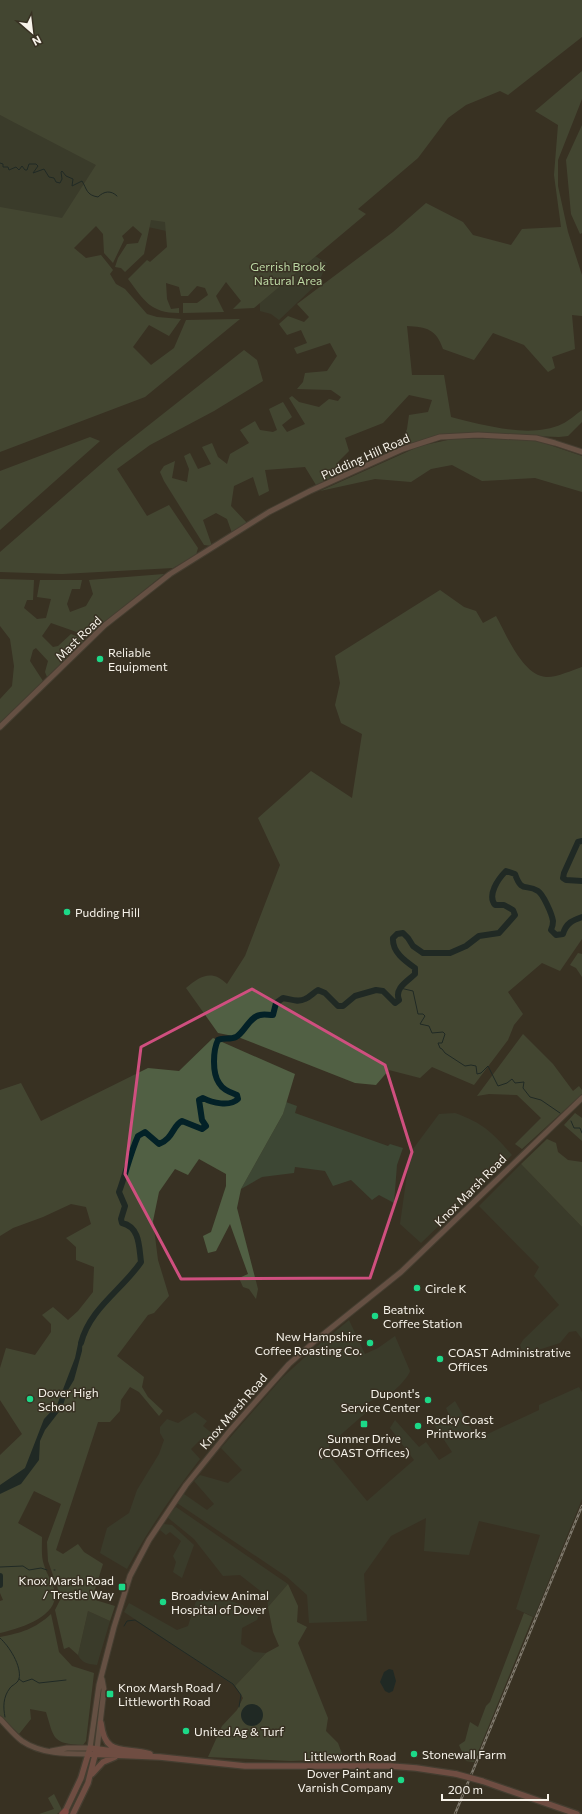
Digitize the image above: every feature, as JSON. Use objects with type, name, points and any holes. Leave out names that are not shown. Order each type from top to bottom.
[{"type":"main road","name":"Pudding Hill Road","points":[[176,569],[280,506],[419,443],[440,437],[456,435],[521,437],[547,440],[582,452]]},
{"type":"main road","name":"Mast Road","points":[[0,727],[105,625],[176,569]]},
{"type":"main road","name":"Knox Marsh Road","points":[[66,1813],[81,1778],[89,1751],[97,1696],[114,1627],[134,1566],[173,1502],[228,1433],[297,1357],[402,1272],[582,1098]]},
{"type":"main road","name":"Knox Marsh Road","points":[[66,1813],[83,1793],[90,1775],[101,1723],[104,1690],[102,1678]]},
{"type":"main road","points":[[0,1719],[24,1742],[34,1747],[51,1751],[67,1748],[89,1751]]},
{"type":"main road","points":[[101,1723],[104,1739],[111,1747],[160,1757]]},
{"type":"main road","name":"Littleworth Road","points":[[89,1751],[141,1756]]},
{"type":"main road","name":"Littleworth Road","points":[[96,1751],[118,1756],[160,1757],[245,1766],[390,1766],[420,1769],[456,1774],[482,1781],[577,1814]]},
{"type":"main road","points":[[90,1775],[103,1762],[118,1756]]},
{"type":"highlighted area","points":[[252,989],[385,1065],[412,1152],[370,1278],[181,1279],[125,1174],[141,1047]]},
{"type":"green space","name":"Gerrish Brook Natural Area","points":[[0,0],[582,0],[582,37],[508,95],[500,91],[466,105],[448,118],[418,158],[358,209],[366,214],[254,308],[233,309],[241,301],[226,282],[216,296],[224,312],[183,313],[183,303],[197,303],[208,295],[205,288],[197,286],[188,296],[181,296],[179,287],[166,283],[167,299],[171,309],[179,308],[179,313],[161,311],[154,308],[144,299],[128,279],[147,260],[150,262],[167,247],[165,222],[151,220],[144,254],[125,272],[121,268],[115,267],[118,258],[127,244],[138,243],[142,234],[133,226],[122,236],[124,240],[113,263],[104,253],[103,234],[96,226],[74,248],[86,258],[101,255],[113,270],[110,274],[116,284],[125,289],[147,314],[157,317],[181,319],[169,336],[149,325],[133,347],[151,365],[174,348],[186,320],[240,319],[145,397],[0,452],[0,207],[62,218],[96,165],[0,115]]},
{"type":"green space","points":[[582,71],[582,99],[558,160],[558,186],[568,232],[582,275],[582,316],[572,315],[575,349],[552,357],[555,368],[548,372],[524,345],[493,333],[474,360],[443,349],[437,337],[430,330],[420,327],[407,326],[412,375],[444,375],[451,417],[492,427],[536,430],[562,424],[582,410],[582,422],[568,436],[559,437],[456,433],[419,441],[400,448],[407,429],[409,415],[428,412],[432,400],[409,395],[383,423],[345,438],[349,451],[338,462],[342,473],[316,485],[305,467],[265,470],[269,491],[259,496],[253,477],[234,486],[231,506],[247,523],[232,533],[227,519],[216,513],[203,520],[212,546],[204,545],[164,481],[160,472],[164,466],[175,461],[172,478],[187,482],[189,469],[184,456],[190,453],[198,469],[211,464],[202,447],[212,443],[218,457],[227,464],[230,454],[249,443],[240,430],[255,421],[260,430],[273,432],[277,430],[269,409],[283,402],[292,417],[282,425],[287,432],[305,424],[289,398],[292,396],[299,402],[319,407],[329,399],[338,401],[341,397],[331,390],[297,389],[303,382],[305,373],[327,371],[337,356],[330,343],[297,354],[294,348],[307,343],[301,330],[287,335],[279,324],[288,316],[304,322],[309,317],[297,304],[393,232],[426,203],[463,222],[473,235],[511,245],[522,229],[561,227],[554,175],[558,125],[535,111]]},
{"type":"green space","name":"Gerrish Brook Natural Area","points":[[0,115],[315,256],[327,263],[319,282],[279,320],[271,314],[260,311],[259,262],[185,235],[97,216],[0,323]]},
{"type":"green space","points":[[582,125],[582,233],[580,234],[571,214],[566,160]]},
{"type":"green space","points":[[244,350],[257,360],[263,381],[214,411],[150,445],[117,469],[147,516],[169,505],[198,548],[196,555],[173,568],[62,574],[0,572],[0,552],[116,451]]},
{"type":"green space","points":[[90,437],[100,441],[0,530],[0,471]]},
{"type":"green space","points":[[457,438],[535,440],[582,456],[582,492],[535,478],[482,481],[452,465],[431,469],[411,482],[375,479],[320,491],[420,446]]},
{"type":"green space","points":[[164,574],[88,636],[51,623],[42,636],[53,647],[58,646],[71,634],[86,640],[47,677],[45,672],[48,661],[36,648],[33,650],[30,661],[43,681],[0,723],[0,699],[12,686],[14,666],[10,639],[0,626],[0,579],[34,580],[33,600],[27,600],[24,608],[37,619],[46,618],[51,599],[37,597],[40,580],[82,580],[80,589],[72,589],[67,604],[70,612],[86,606],[93,594],[89,580]]},
{"type":"green space","points":[[440,590],[464,607],[476,611],[483,623],[496,616],[516,653],[530,670],[538,675],[550,677],[564,674],[582,667],[582,939],[560,971],[542,963],[508,992],[523,1014],[514,1025],[508,1040],[474,1085],[432,1067],[420,1078],[389,1070],[376,1085],[355,1083],[238,1037],[218,1033],[186,988],[196,980],[206,976],[222,979],[227,984],[245,956],[280,865],[258,818],[311,771],[352,798],[362,734],[341,723],[335,705],[340,683],[335,656]]},
{"type":"green space","points":[[578,953],[582,954],[582,977],[576,968],[570,965]]},
{"type":"green space","points":[[523,1034],[553,1064],[573,1091],[579,1086],[582,1090],[582,1094],[522,1149],[515,1144],[541,1118],[517,1095],[489,1094],[477,1096]]},
{"type":"green space","points":[[213,1038],[295,1074],[283,1114],[241,1189],[237,1208],[258,1289],[256,1299],[249,1289],[243,1287],[239,1278],[248,1274],[230,1224],[216,1251],[208,1253],[203,1236],[211,1232],[226,1186],[226,1174],[199,1159],[188,1175],[175,1169],[159,1192],[153,1221],[158,1260],[169,1296],[154,1313],[148,1315],[117,1356],[144,1377],[142,1387],[148,1397],[163,1411],[159,1416],[139,1392],[130,1387],[121,1400],[120,1411],[110,1422],[98,1422],[56,1550],[63,1554],[78,1544],[84,1552],[103,1564],[92,1599],[115,1606],[110,1621],[88,1611],[78,1655],[69,1647],[64,1649],[55,1610],[61,1598],[48,1561],[47,1542],[61,1504],[34,1491],[18,1523],[42,1537],[43,1562],[53,1585],[55,1597],[53,1605],[41,1617],[24,1626],[0,1633],[0,1601],[3,1600],[0,1593],[0,1455],[22,1434],[0,1400],[0,1368],[6,1348],[35,1355],[51,1332],[51,1324],[42,1315],[53,1307],[68,1320],[78,1311],[93,1292],[94,1267],[76,1260],[76,1247],[66,1238],[91,1224],[86,1207],[71,1204],[43,1217],[13,1228],[0,1236],[0,1090],[21,1083],[41,1121],[148,1068],[179,1071]]},
{"type":"green space","points":[[286,1102],[297,1106],[295,1113],[388,1146],[390,1144],[403,1148],[397,1165],[394,1203],[379,1195],[372,1200],[351,1180],[333,1186],[325,1171],[295,1167],[294,1173],[262,1177],[241,1189],[283,1114]]},
{"type":"green space","points":[[455,1113],[473,1121],[487,1130],[512,1155],[421,1243],[400,1224],[410,1153],[439,1114]]},
{"type":"green space","points":[[575,1113],[582,1118],[582,1141],[564,1125]]},
{"type":"green space","points":[[547,1139],[556,1143],[558,1152],[568,1160],[582,1162],[582,1227],[521,1164]]},
{"type":"green space","points":[[521,1164],[582,1227],[582,1339],[576,1331],[569,1332],[560,1343],[535,1351],[522,1351],[520,1345],[523,1340],[559,1305],[534,1276],[539,1267],[479,1206]]},
{"type":"green space","points":[[349,1320],[365,1354],[378,1348],[395,1336],[410,1371],[396,1389],[389,1395],[368,1403],[369,1410],[329,1445],[329,1455],[367,1501],[414,1460],[390,1428],[395,1420],[419,1447],[426,1442],[439,1460],[452,1452],[435,1426],[450,1417],[446,1408],[455,1401],[477,1439],[539,1410],[539,1405],[579,1387],[582,1392],[582,1499],[534,1617],[516,1609],[540,1535],[479,1521],[469,1555],[424,1551],[426,1518],[391,1536],[364,1574],[367,1621],[309,1623],[307,1595],[287,1577],[177,1503],[184,1494],[207,1510],[214,1504],[194,1481],[200,1475],[228,1483],[242,1470],[221,1448],[282,1378]]},
{"type":"green space","points":[[195,1412],[207,1421],[203,1426],[218,1438],[211,1447],[201,1439],[191,1449],[200,1459],[161,1512],[127,1569],[100,1553],[107,1528],[129,1513],[137,1490],[159,1454],[164,1440],[160,1433],[160,1427],[167,1419],[178,1423]]},
{"type":"green space","points":[[176,1507],[288,1584],[268,1607],[267,1596],[240,1575],[223,1576],[194,1539],[167,1517]]},
{"type":"green space","points":[[164,1524],[172,1525],[194,1545],[182,1578],[173,1572],[176,1562],[173,1556],[181,1541],[170,1532],[166,1535],[160,1530]]},
{"type":"green space","points":[[288,1584],[298,1606],[297,1622],[307,1627],[298,1643],[328,1718],[326,1731],[338,1743],[344,1759],[291,1761],[208,1757],[222,1726],[237,1710],[243,1698],[235,1686],[266,1653],[279,1646],[273,1632],[268,1607]]},
{"type":"green space","points":[[200,1589],[244,1606],[250,1613],[253,1610],[259,1615],[257,1620],[242,1628],[241,1644],[254,1652],[266,1653],[235,1686],[124,1612],[129,1603],[177,1630],[188,1626]]},
{"type":"green space","points":[[88,1611],[110,1621],[97,1665],[86,1663],[81,1660],[78,1655]]},
{"type":"green space","points":[[524,1613],[533,1617],[474,1762],[466,1761],[459,1745],[465,1741],[470,1722],[478,1727],[486,1706],[490,1702]]},
{"type":"green space","points":[[51,1614],[59,1652],[72,1666],[94,1673],[86,1741],[83,1745],[65,1743],[56,1738],[53,1734],[46,1712],[30,1709],[31,1719],[19,1734],[0,1716],[0,1637],[27,1630]]},
{"type":"green space","points":[[54,1794],[62,1810],[57,1814],[39,1814],[54,1809],[48,1798]]},
{"type":"water","points":[[83,1335],[82,1351],[74,1380],[68,1390],[62,1408],[45,1430],[40,1441],[39,1460],[21,1484],[0,1494],[0,1485],[25,1468],[44,1419],[57,1405],[75,1358],[78,1344]]},
{"type":"water","points":[[389,1669],[393,1670],[396,1681],[393,1691],[389,1693],[385,1691],[380,1682],[384,1672]]},
{"type":"water","points":[[252,1704],[260,1707],[263,1715],[260,1723],[252,1726],[244,1723],[241,1715],[244,1707]]},
{"type":"waterway","points":[[0,163],[3,164],[3,167],[8,167],[9,170],[16,167],[19,170],[22,166],[25,170],[27,170],[29,164],[36,164],[38,166],[33,173],[44,169],[49,177],[54,178],[56,182],[60,183],[62,179],[62,171],[66,176],[73,179],[72,186],[82,181],[87,191],[91,195],[98,197],[105,192],[110,192],[117,196]]},
{"type":"waterway","points":[[582,841],[578,842],[563,878],[566,880],[582,881]]},
{"type":"waterway","points":[[81,1343],[85,1331],[99,1309],[125,1282],[141,1262],[138,1238],[128,1225],[122,1223],[121,1219],[125,1206],[119,1192],[138,1136],[145,1132],[159,1144],[164,1142],[182,1121],[202,1129],[206,1126],[202,1120],[199,1100],[203,1098],[216,1103],[226,1104],[238,1099],[237,1095],[223,1087],[217,1079],[214,1062],[216,1044],[218,1040],[236,1037],[256,1016],[273,1015],[276,1003],[283,998],[297,1001],[302,1000],[318,990],[325,993],[338,1006],[343,1006],[355,996],[376,990],[383,991],[395,1003],[399,1000],[398,992],[400,988],[415,974],[415,968],[403,959],[397,952],[393,943],[393,938],[397,934],[403,933],[413,946],[423,953],[450,953],[466,946],[479,936],[499,933],[515,915],[513,910],[504,905],[495,905],[492,897],[494,887],[506,871],[515,874],[522,886],[534,889],[540,893],[547,904],[553,921],[551,930],[556,935],[563,934],[570,922],[582,917]]},
{"type":"waterway","points":[[400,988],[413,991],[418,1014],[423,1014],[425,1016],[420,1024],[429,1026],[432,1033],[443,1032],[445,1034],[442,1043],[438,1043],[440,1048],[445,1053],[465,1066],[476,1066],[477,1074],[481,1073],[488,1066],[498,1086],[507,1083],[512,1079],[515,1083],[524,1082],[523,1088],[530,1097],[541,1100],[560,1113]]},
{"type":"waterway","points":[[571,1121],[574,1128],[580,1128],[582,1133]]},
{"type":"waterway","points":[[0,1567],[23,1566],[29,1570],[41,1568],[47,1570]]},
{"type":"waterway","points":[[0,1576],[0,1585]]},
{"type":"waterway","points":[[124,1626],[127,1621],[135,1620],[233,1684],[241,1695],[239,1707]]},
{"type":"waterway","points":[[0,1638],[14,1657],[19,1668],[19,1679],[8,1691],[5,1698],[5,1717]]},
{"type":"waterway","points":[[19,1679],[23,1682],[32,1679],[39,1683],[66,1680]]},
{"type":"railway","points":[[455,1814],[582,1506]]},
{"type":"place","name":"Reliable Equipment","points":[[100,659]]},
{"type":"place","name":"Pudding Hill","points":[[67,912]]},
{"type":"place","name":"Circle K","points":[[417,1288]]},
{"type":"place","name":"Beatnix Coffee Station","points":[[375,1316]]},
{"type":"place","name":"New Hampshire Coffee Roasting Co.","points":[[370,1343]]},
{"type":"place","name":"COAST Administrative Offices","points":[[440,1359]]},
{"type":"place","name":"Dover High School","points":[[30,1399]]},
{"type":"place","name":"Dupont's Service Center","points":[[428,1400]]},
{"type":"place","name":"Sumner Drive (COAST Offices)","points":[[364,1424]]},
{"type":"place","name":"Rocky Coast Printworks","points":[[418,1426]]},
{"type":"place","name":"Knox Marsh Road / Trestle Way","points":[[122,1587]]},
{"type":"place","name":"Broadview Animal Hospital of Dover","points":[[163,1602]]},
{"type":"place","name":"Knox Marsh Road / Littleworth Road","points":[[110,1694]]},
{"type":"place","name":"United Ag & Turf","points":[[186,1731]]},
{"type":"place","name":"Stonewall Farm","points":[[414,1754]]},
{"type":"place","name":"Dover Paint and Varnish Company","points":[[401,1780]]}]
